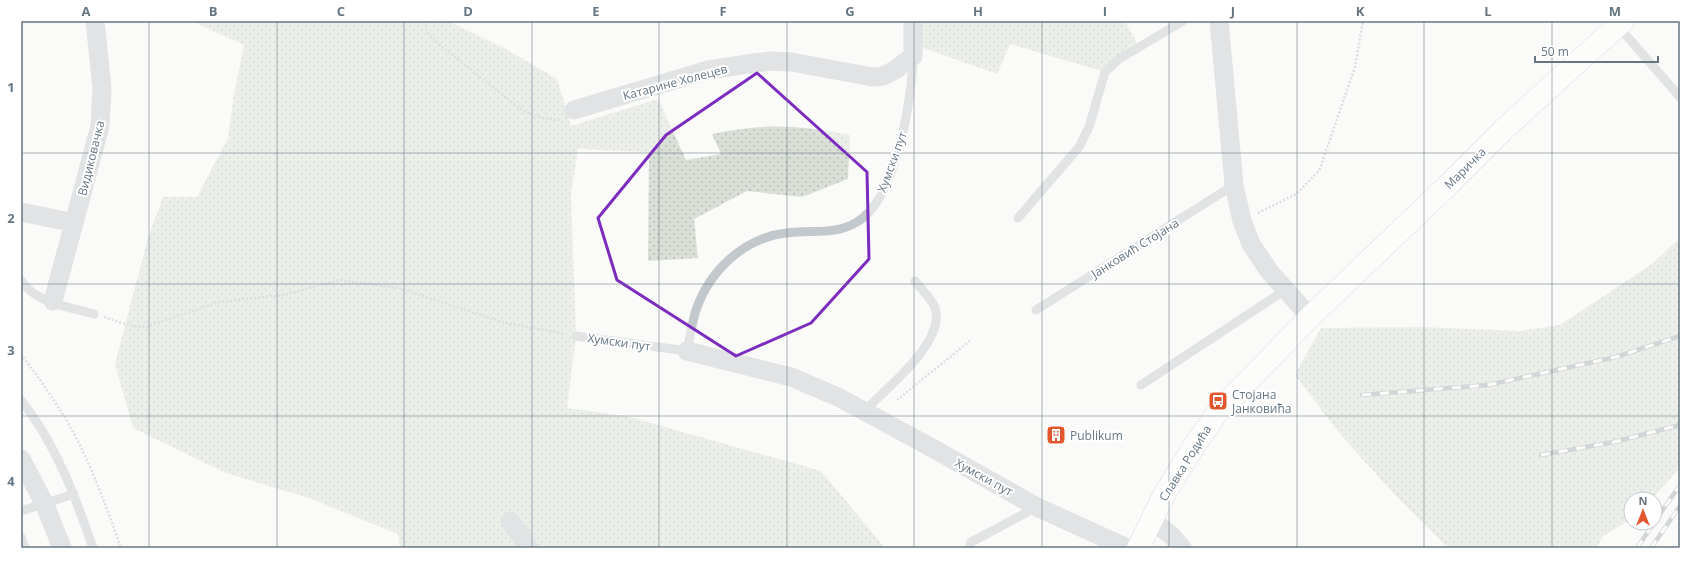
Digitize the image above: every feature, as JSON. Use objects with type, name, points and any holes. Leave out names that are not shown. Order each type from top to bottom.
[{"type":"street","name":"Видиковачка","points":[[53,301],[98,136],[102,110],[101,81],[94,21]]},
{"type":"street","name":"Хумски пут","points":[[913,21],[913,56]]},
{"type":"street","points":[[1219,21],[1234,185],[1242,221],[1251,244],[1269,271],[1310,317]]},
{"type":"street","name":"Маричка","points":[[1310,317],[1446,187],[1503,130],[1620,24]]},
{"type":"street","name":"Катарине Холецев","points":[[577,109],[708,70],[746,64],[772,61],[791,62],[873,78],[883,76],[895,70],[913,56]]},
{"type":"street","points":[[21,212],[74,223]]},
{"type":"street","name":"Славка Родића","points":[[1138,548],[1180,467],[1217,413],[1310,317]]},
{"type":"street","name":"Хумски пут","points":[[687,351],[791,377],[870,414],[1037,508],[1127,548]]},
{"type":"street","points":[[21,458],[45,505],[62,548]]},
{"type":"street","points":[[1152,520],[1172,536],[1182,548]]},
{"type":"street","points":[[510,521],[529,548]]},
{"type":"lane","points":[[1018,218],[1079,147],[1089,126],[1105,72],[1119,59],[1183,21]]},
{"type":"lane","points":[[1620,24],[1680,97]]},
{"type":"lane","name":"Хумски пут","points":[[576,336],[687,351],[696,311],[702,295],[723,265],[734,256],[763,238],[786,232],[840,230],[857,222],[869,214],[886,185],[904,132],[913,56]]},
{"type":"lane","name":"Јанковић Стојана","points":[[1036,310],[1234,185]]},
{"type":"lane","points":[[21,280],[25,286],[36,294],[94,314]]},
{"type":"lane","points":[[870,414],[921,354],[931,340],[935,329],[937,319],[935,308],[915,281]]},
{"type":"lane","points":[[1141,385],[1285,290]]},
{"type":"lane","points":[[21,400],[46,437],[64,471],[74,494],[93,548]]},
{"type":"lane","points":[[21,511],[45,505],[74,494]]},
{"type":"lane","points":[[969,548],[971,542],[977,538],[1037,508]]},
{"type":"lane","points":[[21,537],[25,548]]},
{"type":"path","points":[[425,21],[427,32],[441,46],[523,111],[543,118],[563,120],[577,109]]},
{"type":"path","points":[[1242,221],[1296,194],[1319,171],[1356,67],[1363,21]]},
{"type":"path","points":[[94,314],[132,326],[146,327],[219,302],[283,295],[340,280],[399,288],[502,322],[576,336]]},
{"type":"path","points":[[870,414],[971,340]]},
{"type":"path","points":[[21,354],[44,384],[71,428],[85,455],[121,548]]},
{"type":"highlighted area","points":[[757,73],[867,172],[869,259],[811,323],[736,356],[617,280],[598,218],[666,135]]},
{"type":"shaded area","points":[[192,21],[448,21],[504,48],[557,79],[571,126],[658,99],[686,160],[721,154],[712,134],[736,130],[761,127],[795,127],[850,135],[848,179],[802,197],[747,191],[694,219],[698,258],[648,261],[649,152],[578,149],[571,194],[576,336],[567,408],[630,417],[821,471],[885,548],[400,548],[398,534],[309,498],[226,473],[133,428],[115,364],[148,238],[163,197],[197,197],[228,138],[234,94],[244,45]]},
{"type":"shaded area","points":[[914,21],[1125,21],[1139,47],[1105,72],[1010,44],[997,74],[921,47]]},
{"type":"shaded area","points":[[1680,238],[1680,467],[1659,491],[1623,491],[1623,524],[1603,536],[1596,548],[1448,548],[1395,495],[1340,434],[1295,375],[1321,328],[1419,327],[1519,331],[1560,325],[1652,264]]},
{"type":"railway","points":[[1362,395],[1488,385],[1616,357],[1680,336]]},
{"type":"railway","points":[[1541,455],[1614,442],[1680,425]]},
{"type":"railway","points":[[1663,509],[1680,485]]},
{"type":"railway","points":[[1651,548],[1680,506]]},
{"type":"railway","points":[[1637,548],[1649,531]]},
{"type":"place","name":"Стојана Јанковића","points":[[1218,401]]},
{"type":"place","name":"Publikum","points":[[1056,435]]}]
